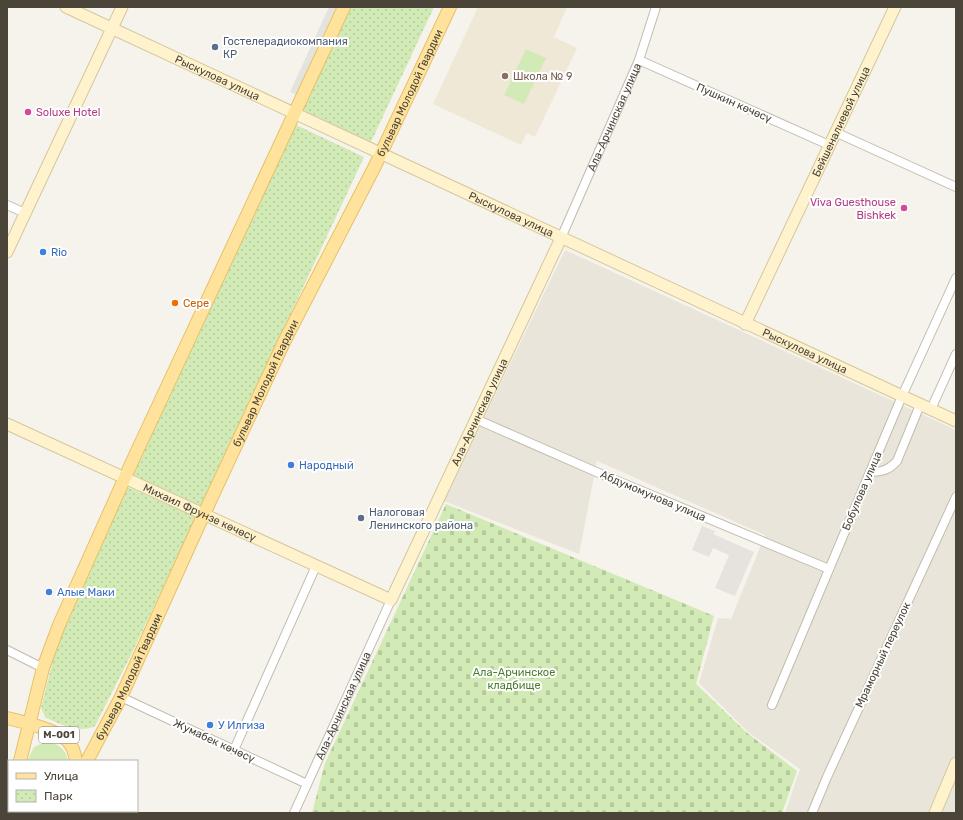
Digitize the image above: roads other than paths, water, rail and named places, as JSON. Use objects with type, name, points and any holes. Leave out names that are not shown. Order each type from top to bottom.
[{"type":"main road","points":[[20,760],[28,723],[43,668],[59,625],[124,478],[344,7]]},
{"type":"main road","name":"бульвар Молодой Гвардии","points":[[88,760],[121,698],[285,340],[380,154],[450,7]]},
{"type":"main road","name":"М-001","points":[[7,718],[28,723],[64,738],[72,746],[76,760]]},
{"type":"street","name":"Рыскулова улица","points":[[66,7],[956,421]]},
{"type":"street","points":[[7,252],[122,7]]},
{"type":"street","name":"Ала-Арчинская улица","points":[[294,813],[391,600],[478,420],[562,238],[640,60],[656,7]]},
{"type":"street","name":"Бейшеналиевой улица","points":[[745,324],[895,7]]},
{"type":"street","name":"Пушкин көчөсү","points":[[640,60],[829,145]]},
{"type":"street","points":[[835,132],[956,187]]},
{"type":"street","points":[[7,205],[25,213]]},
{"type":"street","name":"Бобулова улица","points":[[772,705],[902,396],[956,278]]},
{"type":"street","points":[[931,409],[956,354]]},
{"type":"street","points":[[870,472],[882,472],[891,468],[897,461],[920,404]]},
{"type":"street","name":"Абдумомунова улица","points":[[478,420],[601,474],[829,569]]},
{"type":"street","name":"Михаил Фрунзе көчөсү","points":[[7,424],[391,600]]},
{"type":"street","name":"Мраморный переулок","points":[[812,813],[827,776],[956,497]]},
{"type":"street","points":[[234,750],[316,566]]},
{"type":"street","points":[[7,650],[43,668]]},
{"type":"street","name":"Жумабек көчөсү","points":[[121,698],[307,784]]},
{"type":"street","points":[[935,813],[956,763]]},
{"type":"place","name":"Гостелерадиокомпания КР","points":[[215,47]]},
{"type":"place","name":"Школа № 9","points":[[505,76]]},
{"type":"place","name":"Soluxe Hotel","points":[[28,112]]},
{"type":"place","name":"Viva Guesthouse Bishkek","points":[[904,208]]},
{"type":"place","name":"Rio","points":[[43,252]]},
{"type":"place","name":"Сере","points":[[175,303]]},
{"type":"place","name":"Народный","points":[[291,465]]},
{"type":"place","name":"Налоговая Ленинского района","points":[[361,518]]},
{"type":"place","name":"Алые Маки","points":[[49,592]]},
{"type":"place","name":"У Илгиза","points":[[210,725]]},
{"type":"park label","name":"Ала-Арчинское кладбище","points":[[514,678]]}]
